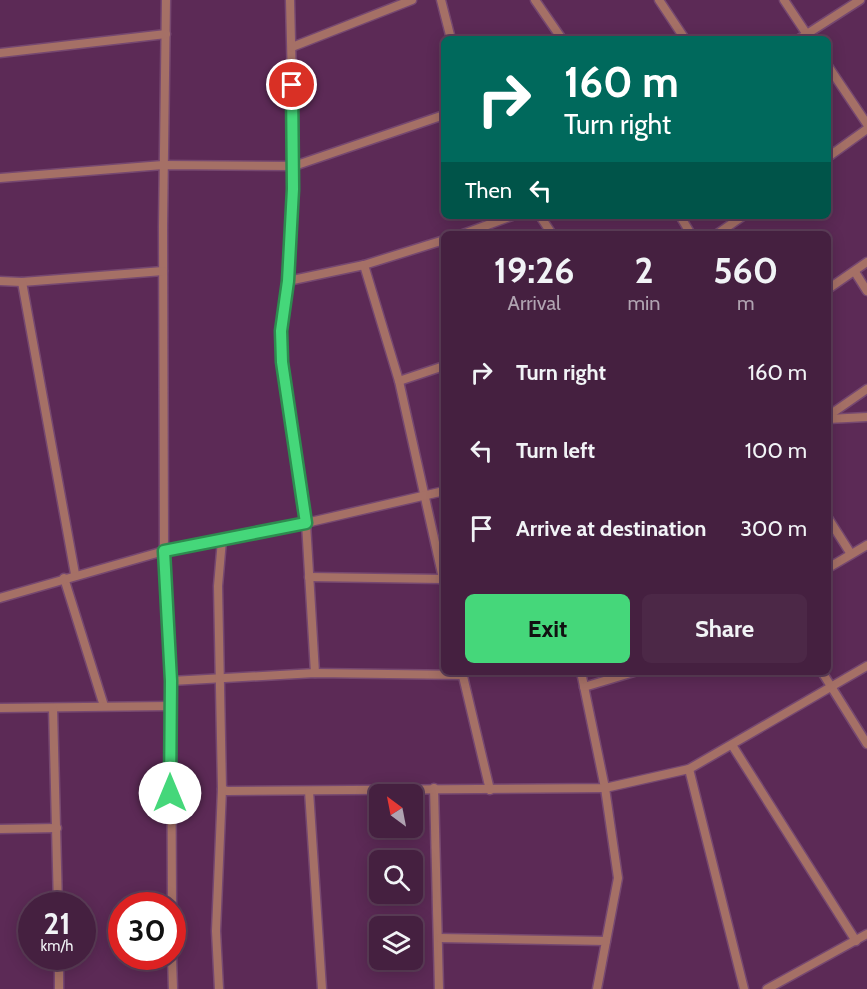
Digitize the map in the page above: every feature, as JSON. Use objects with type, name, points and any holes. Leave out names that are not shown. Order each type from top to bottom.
[{"type":"street","points":[[166,0],[163,165],[164,551],[171,681],[172,892]]},
{"type":"street","points":[[290,0],[294,166],[288,281],[282,313],[282,362],[306,523],[315,674]]},
{"type":"street","points":[[292,47],[412,0]]},
{"type":"street","points":[[441,0],[450,36]]},
{"type":"street","points":[[535,0],[560,36]]},
{"type":"street","points":[[659,0],[684,36]]},
{"type":"street","points":[[784,0],[804,36]]},
{"type":"street","points":[[806,36],[860,0]]},
{"type":"street","points":[[0,53],[166,34]]},
{"type":"street","points":[[831,70],[867,124]]},
{"type":"street","points":[[0,178],[163,165],[294,166],[441,116]]},
{"type":"street","points":[[831,154],[867,129]]},
{"type":"street","points":[[471,231],[504,219]]},
{"type":"street","points":[[721,231],[739,219]]},
{"type":"street","points":[[288,281],[364,265],[441,241]]},
{"type":"street","points":[[831,287],[867,262]]},
{"type":"street","points":[[364,265],[399,381],[441,571]]},
{"type":"street","points":[[0,281],[22,282],[163,271]]},
{"type":"street","points":[[855,272],[867,291]]},
{"type":"street","points":[[22,282],[75,574]]},
{"type":"street","points":[[399,381],[441,367]]},
{"type":"street","points":[[831,415],[867,389]]},
{"type":"street","points":[[831,417],[867,417]]},
{"type":"street","points":[[0,598],[75,574],[164,551],[306,523],[441,492]]},
{"type":"street","points":[[831,523],[851,554]]},
{"type":"street","points":[[219,989],[216,931],[222,789],[218,586],[222,540]]},
{"type":"street","points":[[831,566],[867,544]]},
{"type":"street","points":[[309,577],[441,581]]},
{"type":"street","points":[[64,578],[104,706]]},
{"type":"street","points":[[222,789],[227,791],[434,788],[605,789],[689,769],[867,666]]},
{"type":"street","points":[[171,681],[315,674],[441,674]]},
{"type":"street","points":[[463,675],[490,790]]},
{"type":"street","points":[[582,675],[605,789],[618,879],[597,989]]},
{"type":"street","points":[[584,687],[624,675]]},
{"type":"street","points":[[824,675],[867,744]]},
{"type":"street","points":[[0,708],[170,706]]},
{"type":"street","points":[[53,708],[58,892]]},
{"type":"street","points":[[732,745],[856,941]]},
{"type":"street","points":[[689,769],[744,989]]},
{"type":"street","points":[[434,788],[439,989]]},
{"type":"street","points":[[309,791],[322,989]]},
{"type":"street","points":[[0,830],[57,828]]},
{"type":"street","points":[[767,989],[867,934]]},
{"type":"street","points":[[439,938],[606,941]]},
{"type":"street","points":[[59,970],[59,989]]},
{"type":"street","points":[[172,970],[173,989]]},
{"type":"route","points":[[170,793],[171,681],[164,551],[306,523],[282,362],[281,331],[288,281],[293,189],[292,85]]}]
